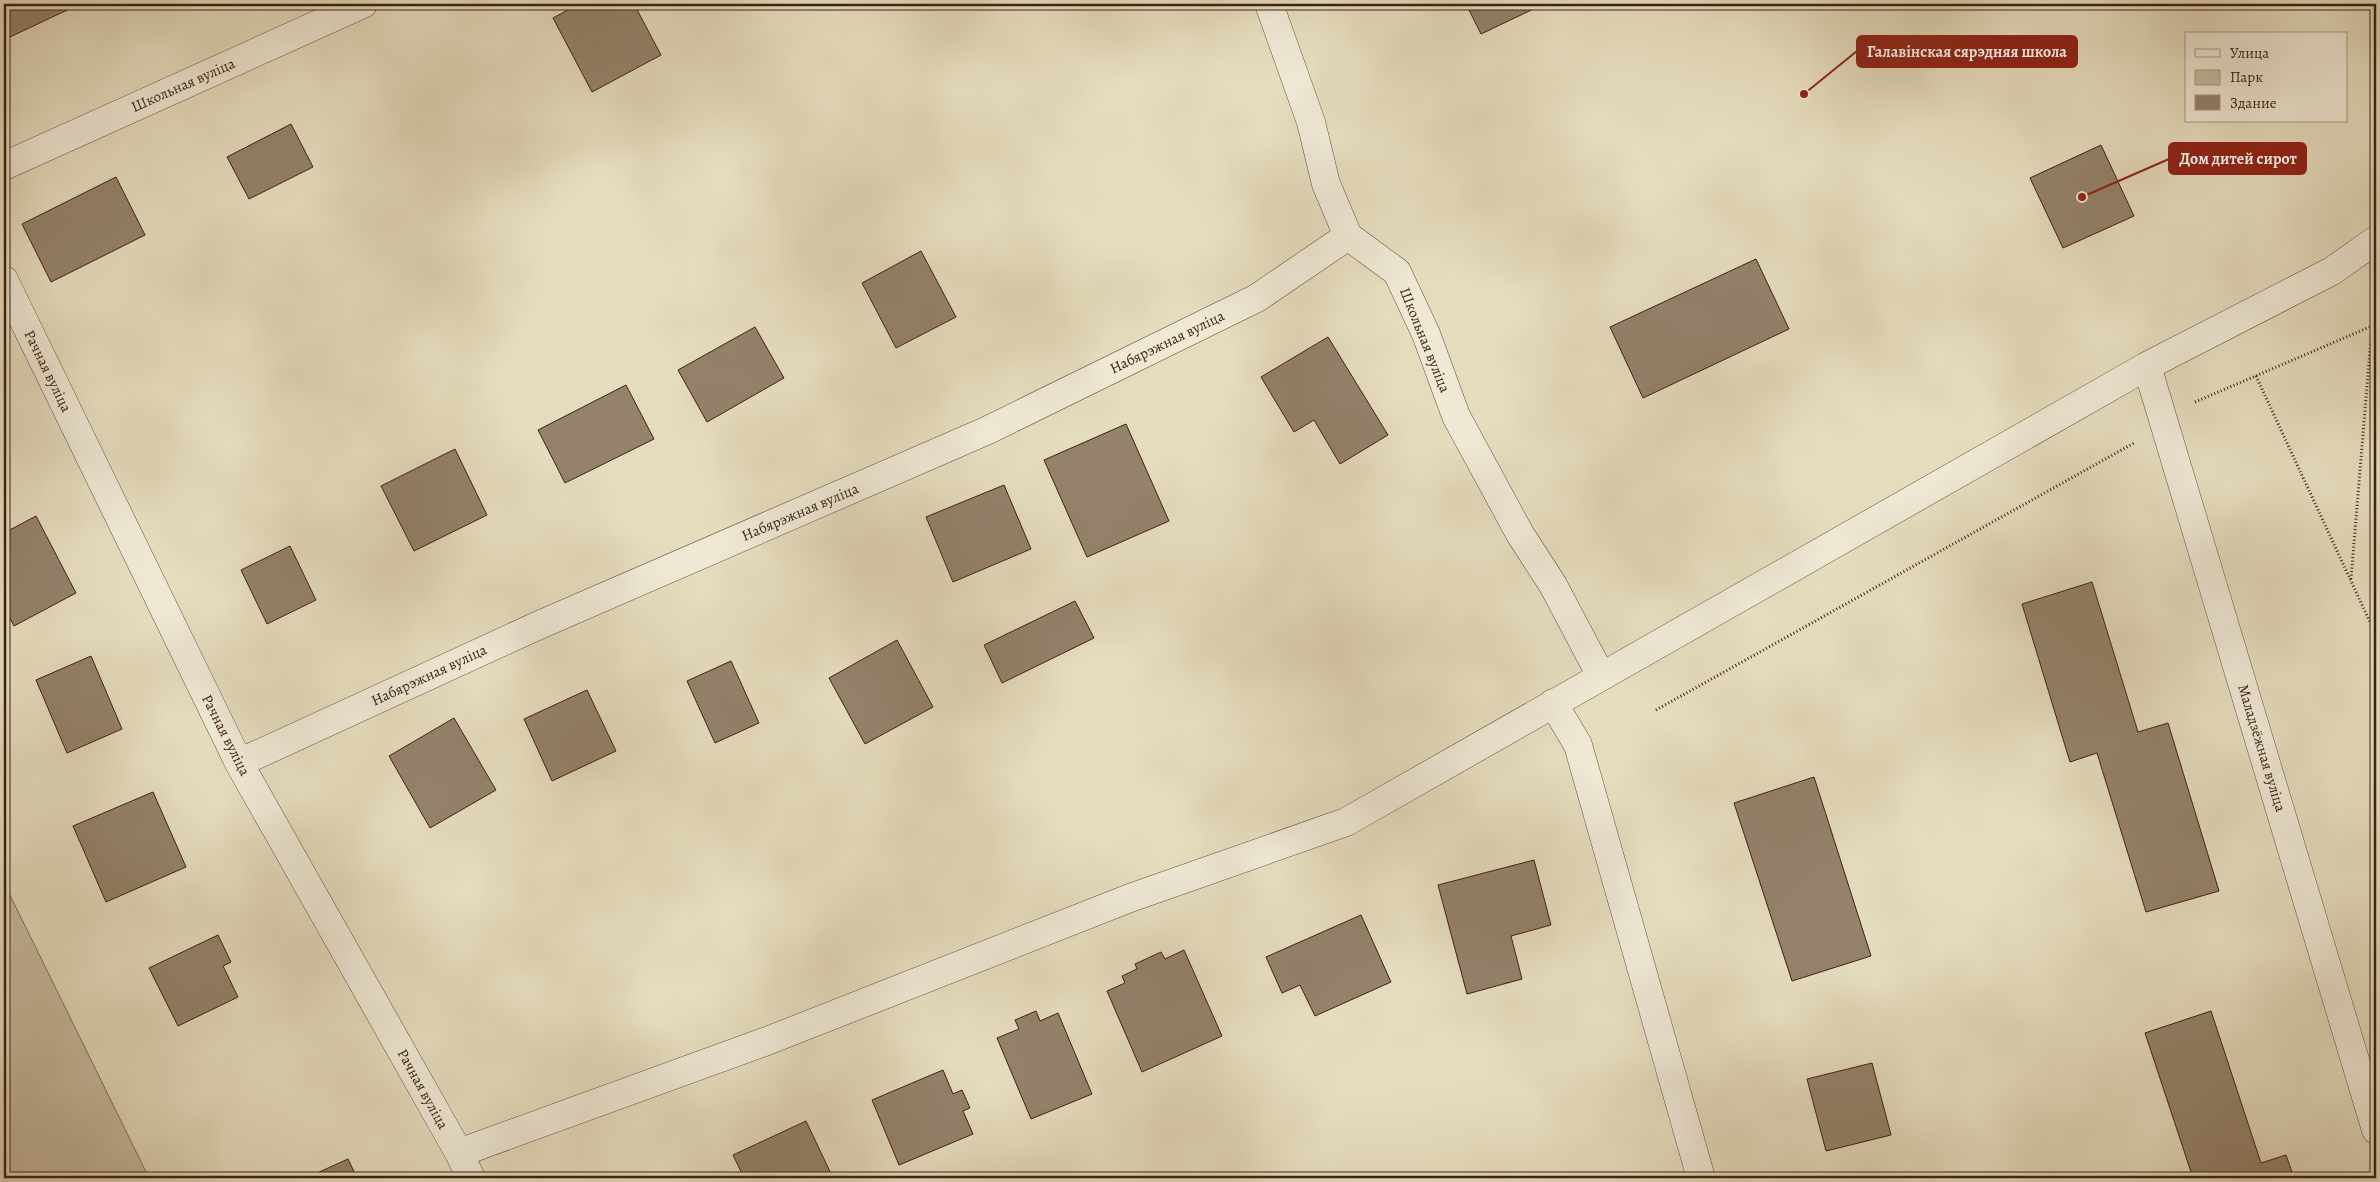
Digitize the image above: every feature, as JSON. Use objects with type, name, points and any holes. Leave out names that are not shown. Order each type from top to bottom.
[{"type":"street","name":"Школьная вуліца","points":[[4,166],[362,4]]},
{"type":"street","points":[[1269,4],[1311,122],[1326,184],[1348,236]]},
{"type":"street","name":"Школьная вуліца","points":[[1348,236],[1397,272],[1426,334],[1456,416],[1520,534],[1553,585],[1601,676]]},
{"type":"street","name":"Набярэжная вуліца","points":[[239,763],[536,626],[986,431],[1257,298],[1348,236]]},
{"type":"street","points":[[459,1153],[767,1041],[1130,898],[1346,822],[2147,366],[2332,271],[2376,240]]},
{"type":"street","name":"Рачная вуліца","points":[[4,280],[239,763],[459,1153],[471,1178]]},
{"type":"street","name":"Маладзёжная вуліца","points":[[2147,366],[2376,1130]]},
{"type":"street","points":[[1553,703],[1578,745],[1701,1178]]},
{"type":"path","points":[[2351,581],[2372,326],[2376,320]]},
{"type":"path","points":[[1656,710],[2141,439],[2183,407],[2372,326]]},
{"type":"path","points":[[2256,376],[2376,634]]},
{"type":"green space","points":[[4,883],[149,1178],[4,1178]]},
{"type":"building","points":[[4,4],[80,4],[10,37],[4,24]]},
{"type":"building","points":[[579,4],[634,4],[661,55],[592,92],[553,18]]},
{"type":"building","points":[[1466,4],[1544,4],[1481,34]]},
{"type":"building","points":[[291,124],[313,167],[249,199],[227,157]]},
{"type":"building","points":[[2101,145],[2134,216],[2063,248],[2030,178]]},
{"type":"building","points":[[116,177],[145,235],[51,282],[22,224]]},
{"type":"building","points":[[921,251],[956,317],[896,348],[862,283]]},
{"type":"building","points":[[1756,259],[1789,329],[1643,398],[1610,327]]},
{"type":"building","points":[[755,327],[784,378],[707,422],[678,370]]},
{"type":"building","points":[[1328,337],[1388,435],[1340,464],[1314,420],[1294,432],[1261,377]]},
{"type":"building","points":[[626,385],[654,439],[565,483],[538,430]]},
{"type":"building","points":[[1126,424],[1169,521],[1087,557],[1044,460]]},
{"type":"building","points":[[455,449],[487,515],[414,551],[381,486]]},
{"type":"building","points":[[1004,485],[1031,549],[953,582],[926,517]]},
{"type":"building","points":[[36,516],[76,593],[14,626],[4,607],[4,533]]},
{"type":"building","points":[[290,546],[316,600],[267,624],[241,570]]},
{"type":"building","points":[[2092,582],[2138,732],[2168,723],[2219,891],[2146,912],[2097,753],[2070,762],[2022,604]]},
{"type":"building","points":[[1075,601],[1094,638],[1002,683],[984,645]]},
{"type":"building","points":[[897,640],[933,707],[865,744],[829,678]]},
{"type":"building","points":[[91,656],[122,729],[67,753],[36,680]]},
{"type":"building","points":[[731,661],[759,723],[715,743],[687,681]]},
{"type":"building","points":[[587,690],[616,751],[552,781],[524,719]]},
{"type":"building","points":[[454,718],[496,790],[430,828],[389,756]]},
{"type":"building","points":[[1814,777],[1871,956],[1792,981],[1734,803]]},
{"type":"building","points":[[153,792],[186,867],[106,902],[73,826]]},
{"type":"building","points":[[1534,860],[1551,925],[1511,936],[1522,979],[1467,994],[1438,885]]},
{"type":"building","points":[[1361,915],[1391,982],[1315,1016],[1300,985],[1282,993],[1266,957]]},
{"type":"building","points":[[218,935],[231,962],[223,966],[238,997],[178,1026],[149,968]]},
{"type":"building","points":[[1184,950],[1222,1036],[1142,1072],[1107,991],[1125,983],[1122,976],[1137,969],[1135,964],[1161,952],[1165,959]]},
{"type":"building","points":[[1036,1011],[1040,1021],[1058,1013],[1092,1094],[1031,1119],[997,1038],[1019,1029],[1015,1020]]},
{"type":"building","points":[[2211,1011],[2261,1163],[2286,1155],[2294,1178],[2193,1178],[2145,1033]]},
{"type":"building","points":[[1872,1063],[1891,1135],[1826,1151],[1807,1079]]},
{"type":"building","points":[[943,1070],[953,1094],[962,1090],[970,1108],[963,1111],[973,1134],[899,1165],[872,1100]]},
{"type":"building","points":[[806,1121],[833,1178],[744,1178],[733,1155]]},
{"type":"building","points":[[348,1159],[357,1178],[306,1178]]},
{"type":"place","name":"Галавінская сярэдняя школа","points":[[1804,94]]},
{"type":"place","name":"Дом дитей сирот","points":[[2082,197]]}]
